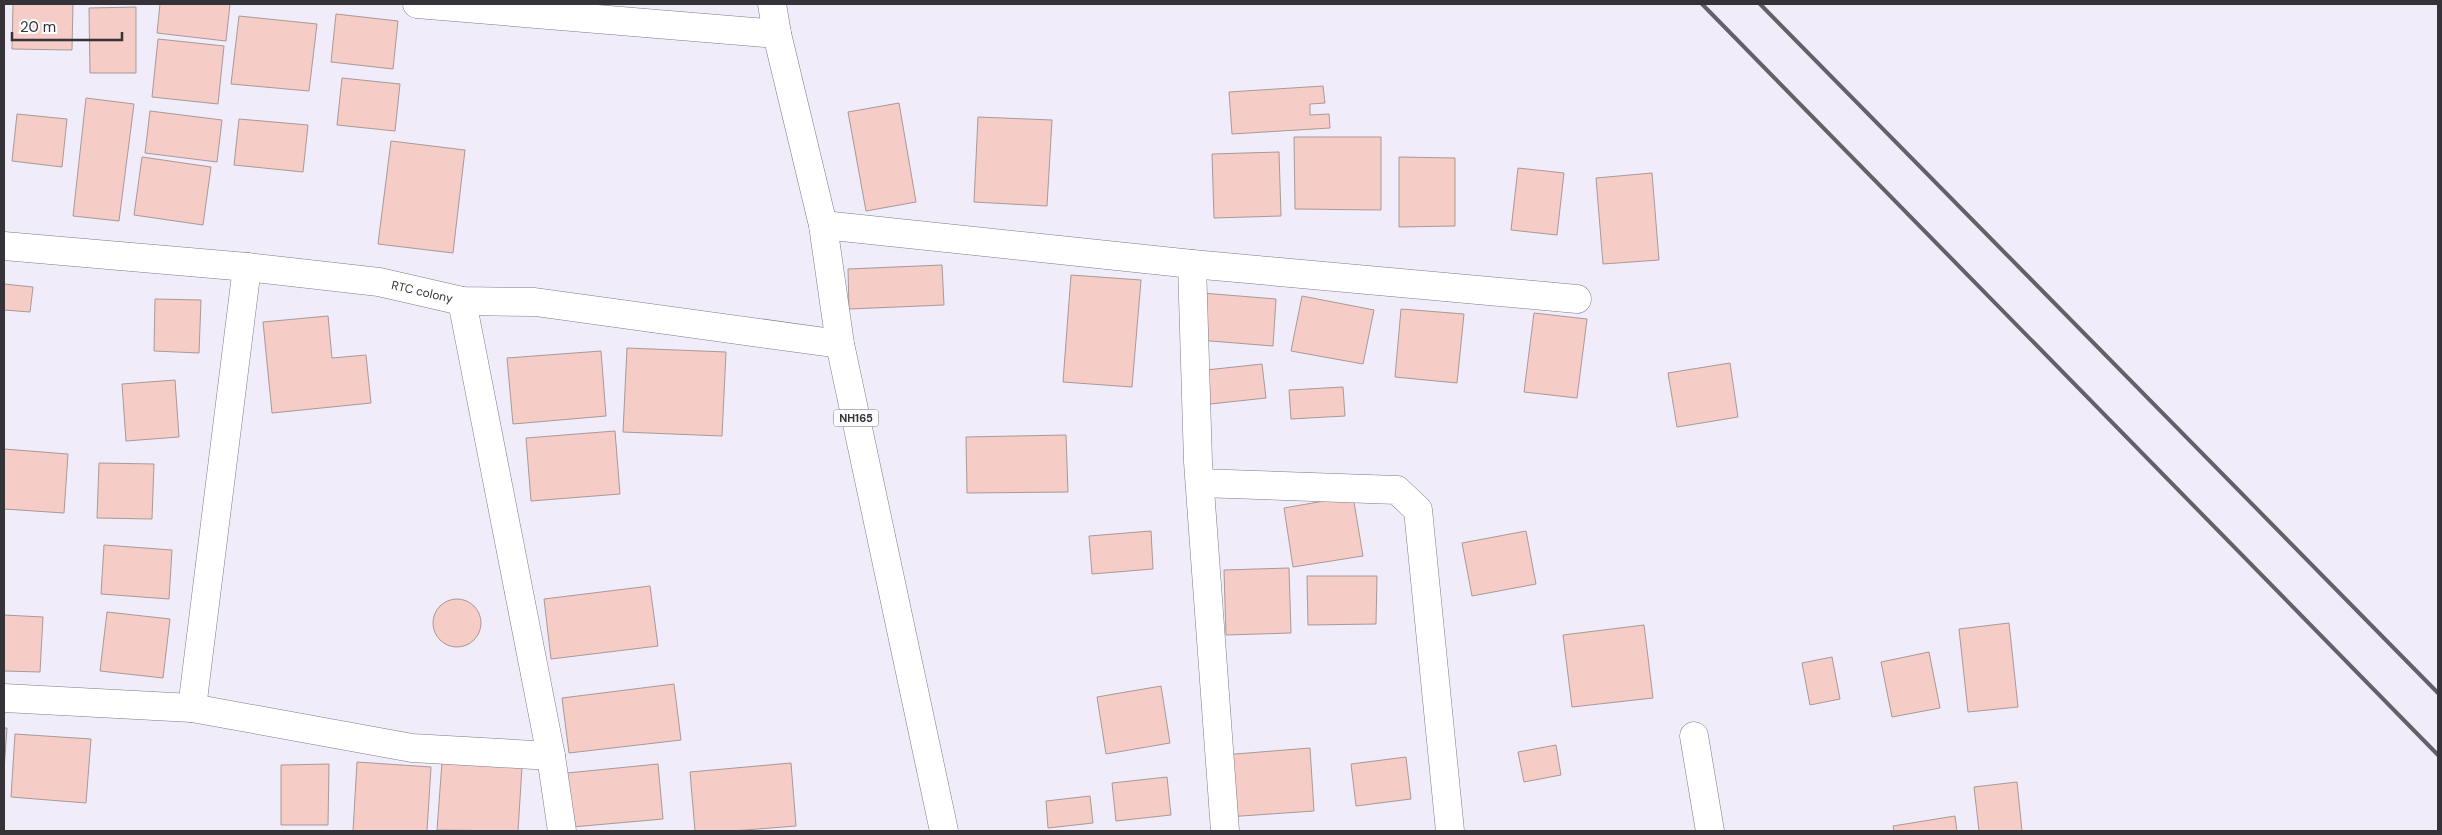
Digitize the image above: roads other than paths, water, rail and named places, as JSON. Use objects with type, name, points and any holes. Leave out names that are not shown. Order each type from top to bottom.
[{"type":"main road","points":[[417,4],[777,34]]},
{"type":"main road","name":"NH165","points":[[772,4],[777,34],[823,225],[840,344],[944,831]]},
{"type":"main road","points":[[823,225],[1192,264],[1577,300]]},
{"type":"main road","name":"RTC colony","points":[[4,246],[247,267],[379,282],[462,301],[535,302],[840,344]]},
{"type":"main road","points":[[1192,264],[1200,483],[1225,831]]},
{"type":"main road","points":[[192,708],[247,267]]},
{"type":"main road","points":[[462,301],[550,756],[562,831]]},
{"type":"main road","points":[[1200,483],[1397,490],[1418,510],[1450,831]]},
{"type":"main road","points":[[4,698],[192,708],[412,748],[550,756]]},
{"type":"main road","points":[[1694,736],[1710,831]]},
{"type":"railway","points":[[1702,4],[2438,755]]},
{"type":"railway","points":[[1760,4],[2438,693]]}]
